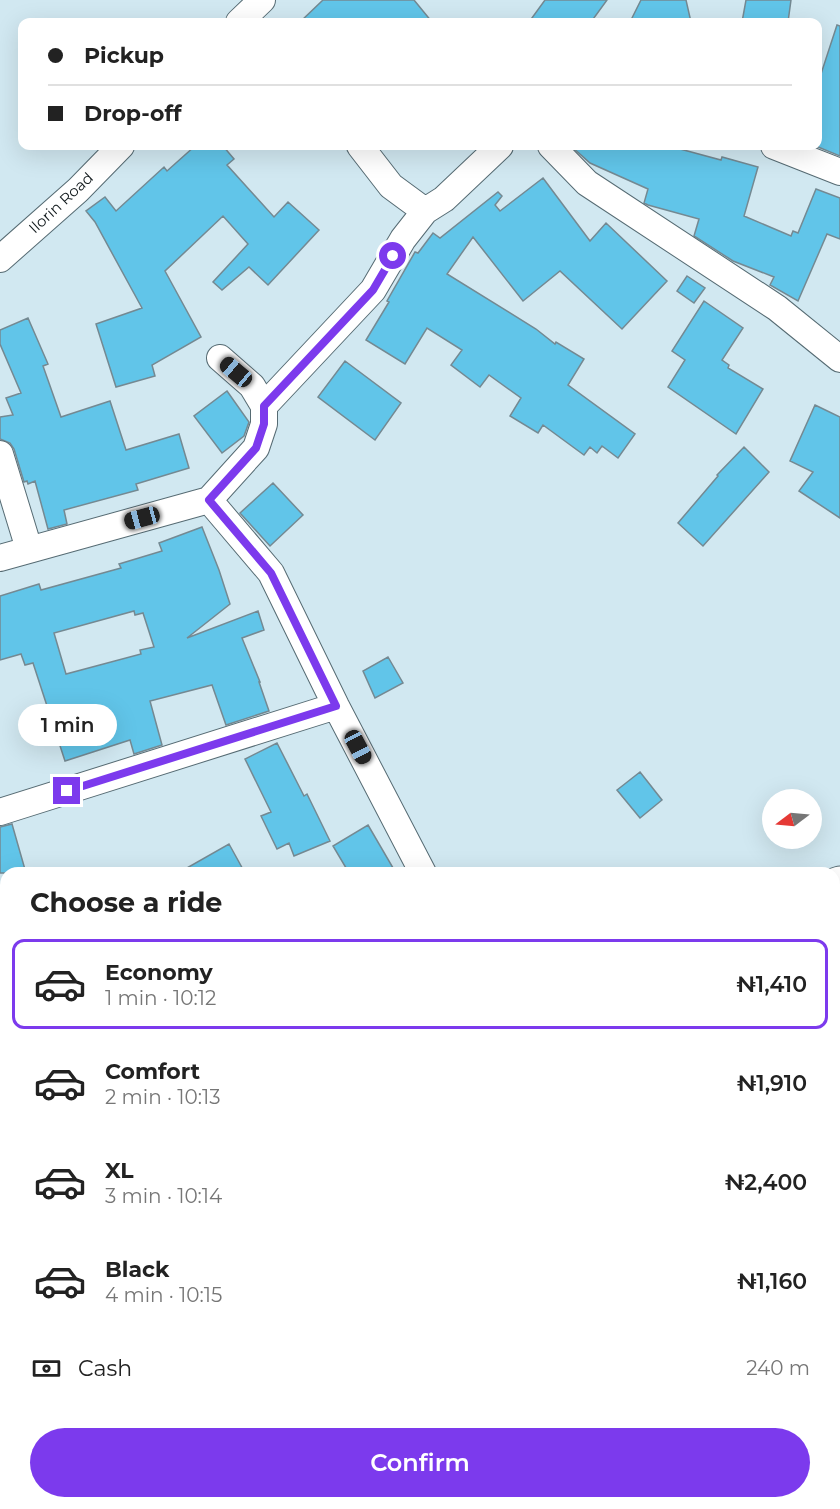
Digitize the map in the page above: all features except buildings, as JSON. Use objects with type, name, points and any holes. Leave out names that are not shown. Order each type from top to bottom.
[{"type":"street","name":"Ilorin Road","points":[[0,259],[78,190],[117,150]]},
{"type":"street","points":[[363,150],[391,186],[425,211]]},
{"type":"street","points":[[264,406],[373,290],[403,238],[425,211],[444,198],[496,150]]},
{"type":"street","points":[[555,150],[587,183],[777,308],[840,359]]},
{"type":"street","points":[[784,150],[840,172]]},
{"type":"street","points":[[0,558],[209,500],[256,448],[264,424],[264,406],[252,386],[220,358]]},
{"type":"street","points":[[0,454],[29,549]]},
{"type":"street","points":[[209,500],[271,573],[336,706],[420,867]]},
{"type":"street","points":[[0,812],[336,706]]},
{"type":"route","points":[[67,791],[336,706],[271,573],[209,500],[256,448],[264,424],[264,406],[373,290],[393,256]]}]
